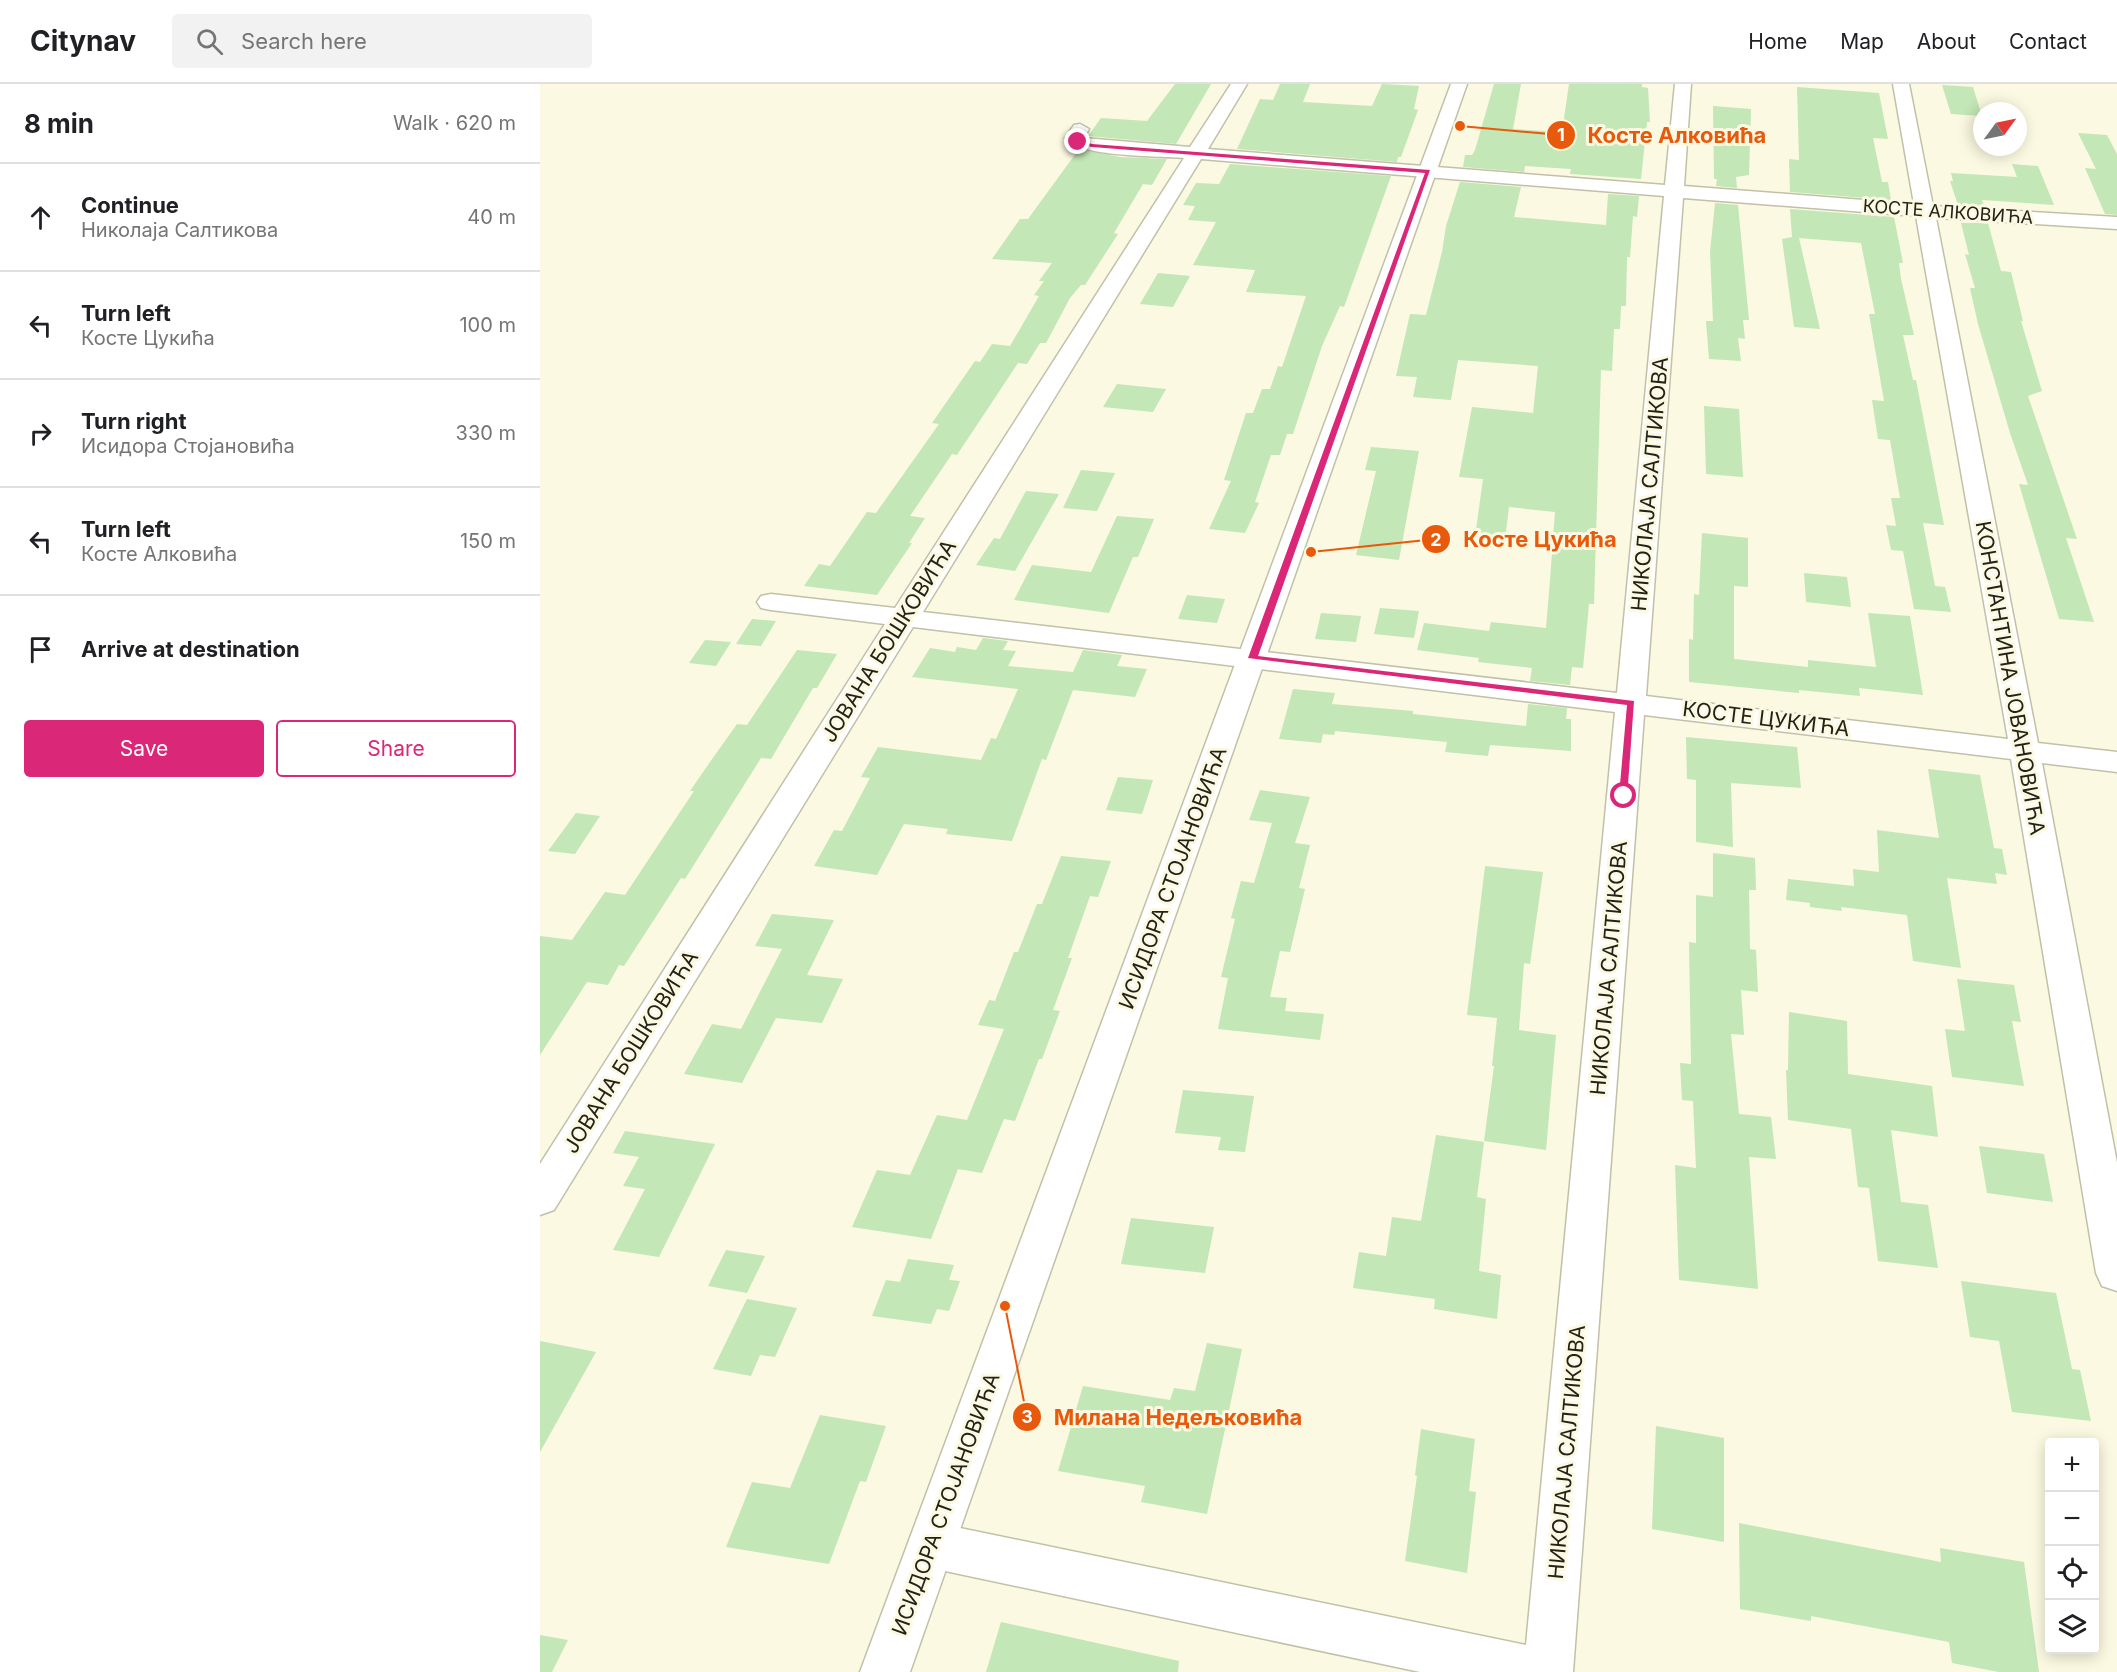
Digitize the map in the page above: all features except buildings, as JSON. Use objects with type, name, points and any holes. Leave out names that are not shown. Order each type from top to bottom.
[{"type":"street","name":"ЈОВАНА БОШКОВИЋА","points":[[540,1198],[1239,84]]},
{"type":"street","name":"ИСИДОРА СТОЈАНОВИЋА","points":[[885,1672],[1459,84]]},
{"type":"street","name":"НИКОЛАЈА САЛТИКОВА","points":[[1548,1672],[1683,84]]},
{"type":"street","name":"КОНСТАНТИНА ЈОВАНОВИЋА","points":[[1901,84],[2024,750],[2117,1273]]},
{"type":"street","name":"КОСТЕ АЛКОВИЋА","points":[[1080,129],[1074,138],[1082,143],[1195,154],[1675,190],[1924,212],[2117,223]]},
{"type":"street","name":"КОСТЕ ЦУКИЋА","points":[[771,602],[2117,762]]},
{"type":"street","points":[[931,1545],[1536,1672]]},
{"type":"place","name":"Косте Алковића","points":[[1460,126]]},
{"type":"place","name":"Косте Цукића","points":[[1311,552]]},
{"type":"place","name":"Милана Недељковића","points":[[1005,1306]]},
{"type":"route","points":[[1078,142],[1092,146],[1428,171],[1253,658],[1631,703],[1624,796]]}]
